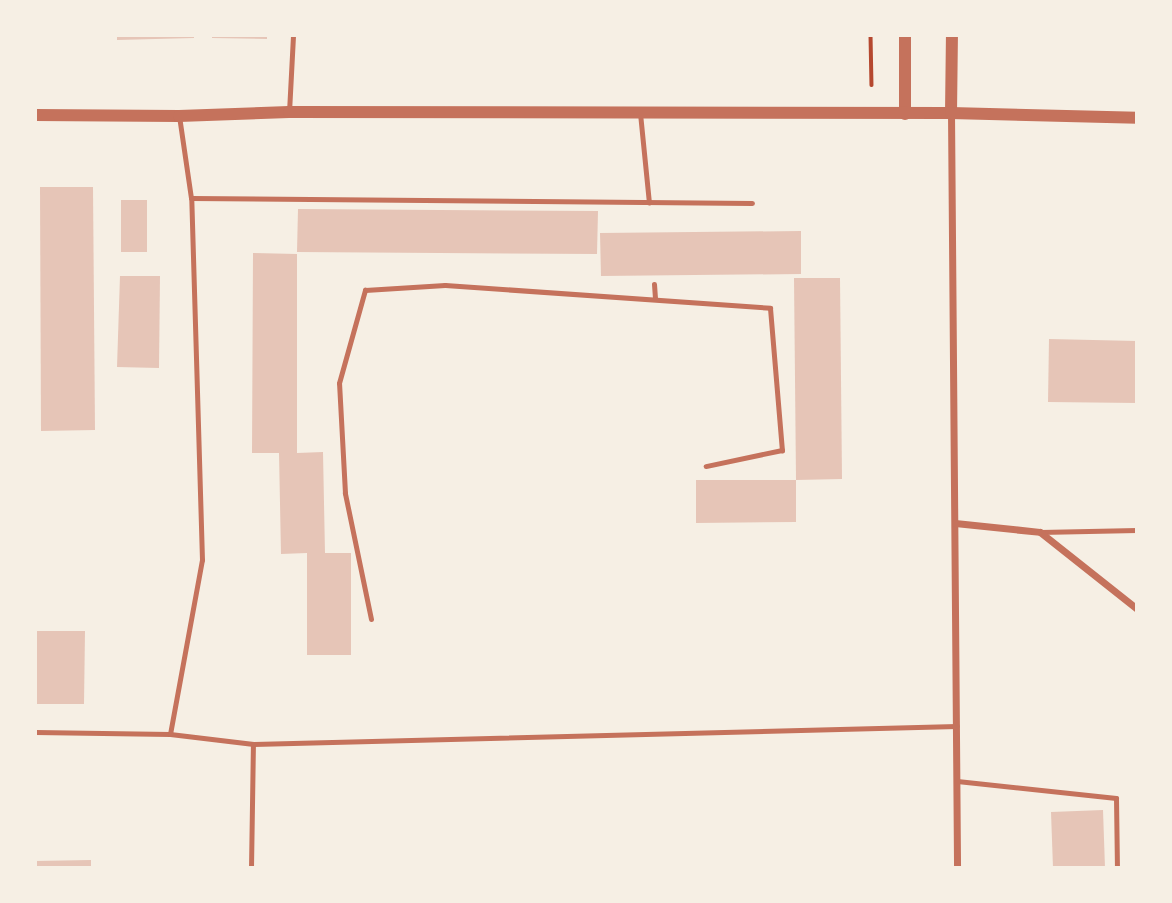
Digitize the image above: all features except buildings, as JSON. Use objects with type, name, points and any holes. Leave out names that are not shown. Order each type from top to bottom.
[{"type":"street","points":[[905,35],[905,114]]},
{"type":"street","points":[[952,35],[957,868]]},
{"type":"street","points":[[35,115],[179,116],[289,112],[951,113],[1137,118]]},
{"type":"street","points":[[955,523],[1040,532],[1137,609]]},
{"type":"lane","points":[[289,112],[293,35]]},
{"type":"lane","points":[[640,113],[649,203]]},
{"type":"lane","points":[[170,734],[202,559],[191,198],[179,116]]},
{"type":"lane","points":[[191,198],[752,203]]},
{"type":"lane","points":[[654,284],[655,299]]},
{"type":"lane","points":[[372,619],[345,493],[339,383],[365,289],[445,285],[770,308],[782,450],[706,466]]},
{"type":"lane","points":[[1040,532],[1137,530]]},
{"type":"lane","points":[[35,732],[170,734],[253,744],[957,726]]},
{"type":"lane","points":[[251,868],[253,744]]},
{"type":"lane","points":[[957,781],[1116,798],[1117,868]]},
{"type":"path","points":[[871,35],[872,85]]}]
